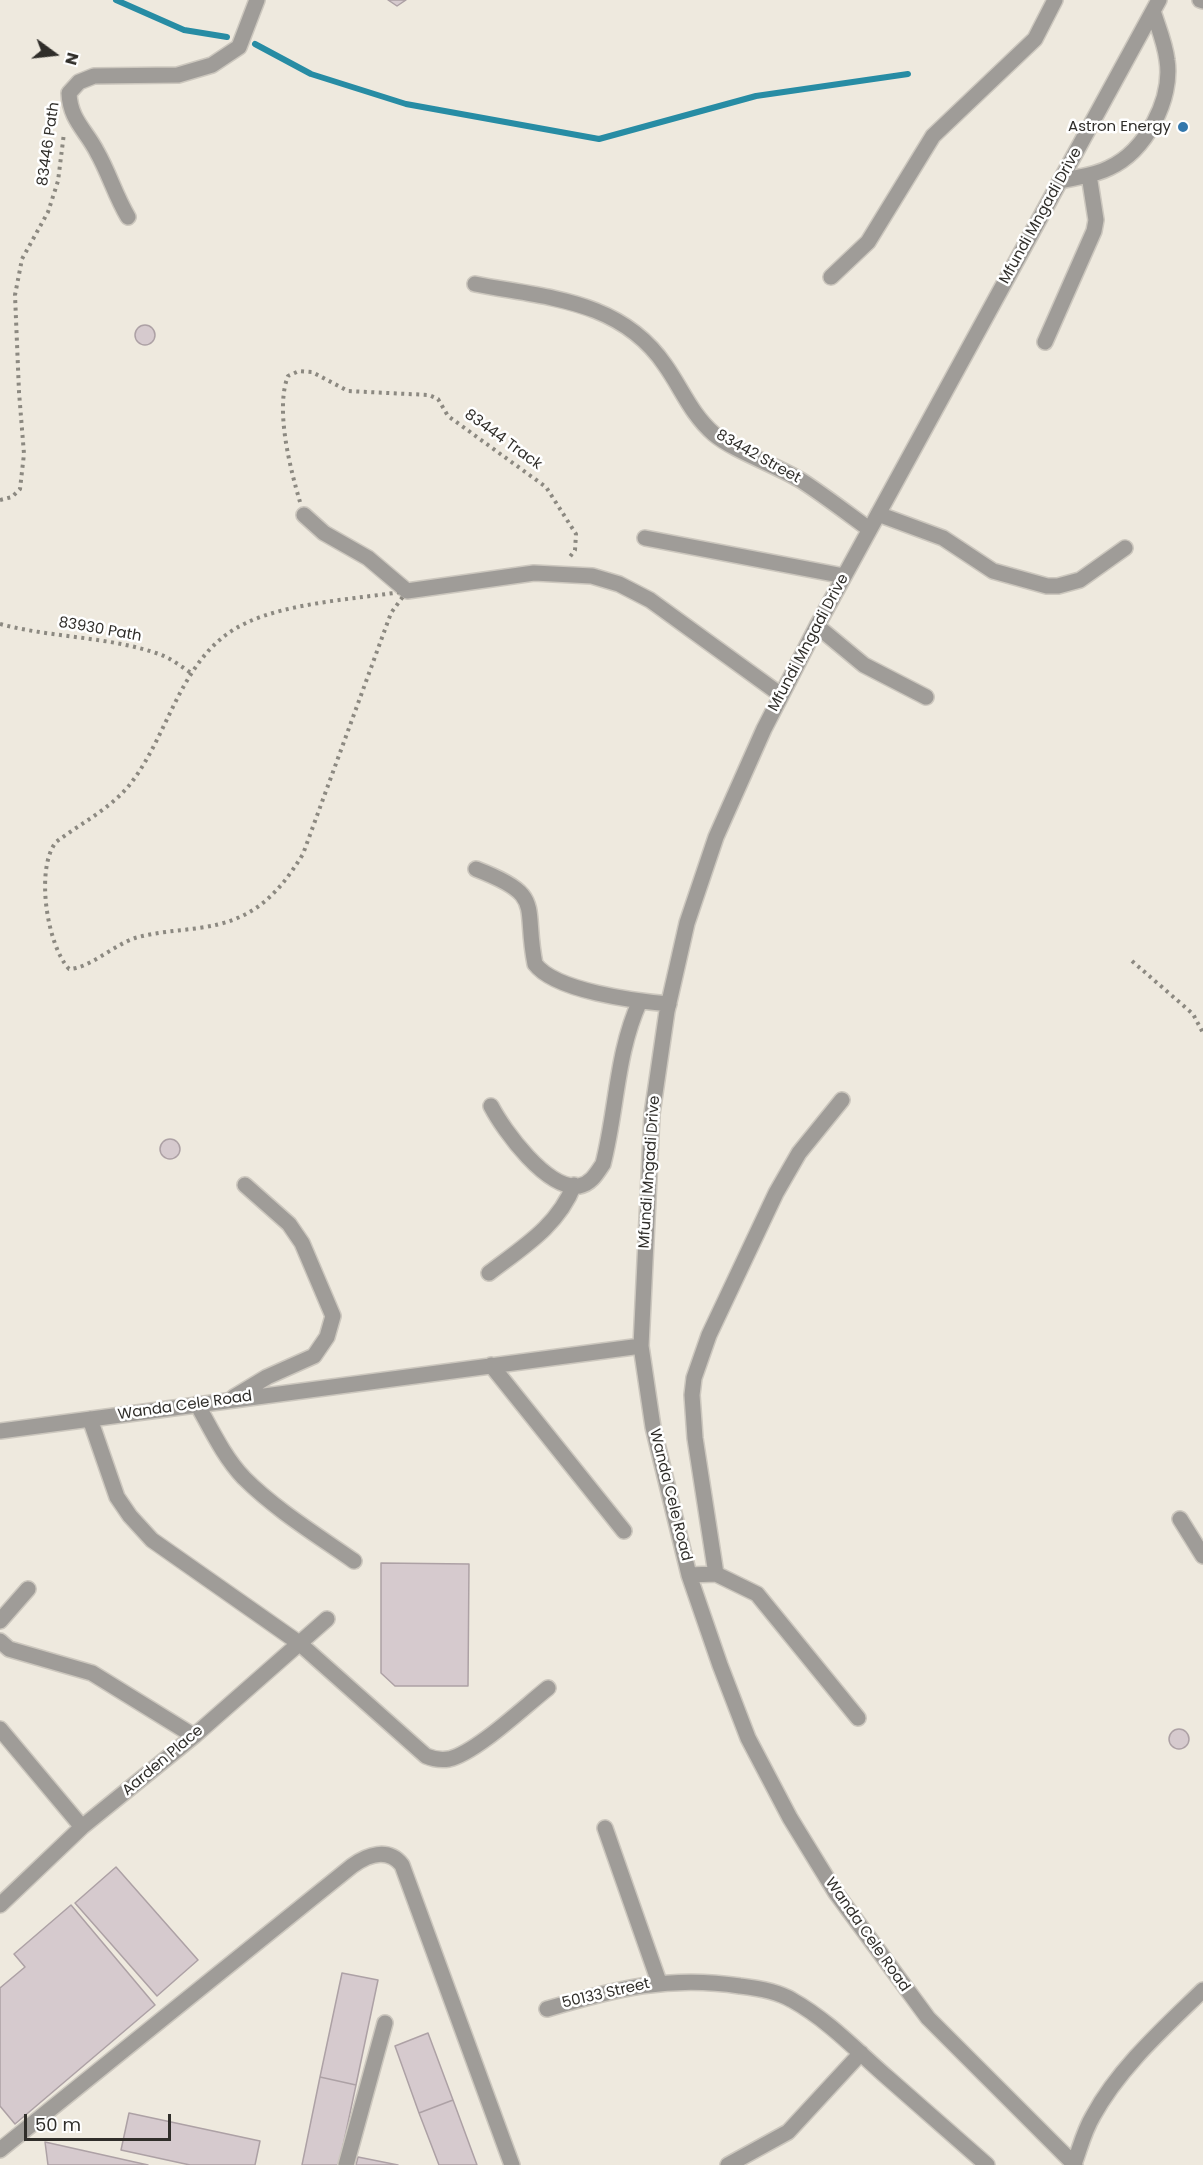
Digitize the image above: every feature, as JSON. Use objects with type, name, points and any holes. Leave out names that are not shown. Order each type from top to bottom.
[{"type":"street","points":[[128,217],[112,189],[97,152],[70,111],[69,93],[79,82],[94,76],[178,75],[212,65],[239,47],[256,0]]},
{"type":"street","points":[[831,277],[868,242],[933,136],[1035,39],[1055,0]]},
{"type":"street","points":[[1060,181],[1108,169],[1135,150],[1147,133],[1164,97],[1168,82],[1167,61],[1156,5]]},
{"type":"street","name":"Mfundi Mngadi Drive","points":[[641,1346],[652,1114],[669,1004],[687,923],[716,837],[781,695],[817,626],[1156,5]]},
{"type":"street","points":[[1045,342],[1094,231],[1095,209],[1089,175]]},
{"type":"street","name":"83442 Street","points":[[475,284],[577,302],[599,310],[647,343],[665,365],[695,416],[716,436],[802,481],[869,529]]},
{"type":"street","points":[[878,514],[943,538],[993,571],[1047,586],[1058,586],[1080,580],[1125,548]]},
{"type":"street","points":[[304,515],[324,533],[368,558],[407,591],[490,577],[563,573],[592,576],[619,584],[650,600],[781,695]]},
{"type":"street","points":[[645,538],[844,576]]},
{"type":"street","points":[[817,626],[864,664],[926,697]]},
{"type":"street","points":[[476,868],[505,880],[526,900],[532,923],[532,951],[535,964],[540,971],[558,981],[612,997],[669,1004]]},
{"type":"street","points":[[491,1106],[509,1134],[534,1162],[556,1178],[574,1185],[586,1184],[594,1178],[603,1164],[621,1062],[632,1019],[640,1001]]},
{"type":"street","points":[[716,1574],[695,1438],[692,1395],[694,1378],[709,1335],[776,1193],[799,1153],[842,1100]]},
{"type":"street","points":[[229,1400],[267,1377],[314,1356],[327,1337],[333,1316],[302,1243],[282,1217],[245,1185]]},
{"type":"street","points":[[489,1273],[547,1228],[566,1205],[574,1185]]},
{"type":"street","name":"Wanda Cele Road","points":[[1,1432],[641,1346],[653,1427],[689,1575],[748,1738],[790,1818],[836,1893],[928,2018],[1074,2164]]},
{"type":"street","points":[[491,1365],[624,1531]]},
{"type":"street","points":[[197,1404],[224,1451],[244,1477],[281,1508],[354,1561]]},
{"type":"street","points":[[90,1419],[113,1487],[130,1516],[152,1540],[299,1643],[415,1747],[433,1759],[450,1759],[469,1749],[548,1688]]},
{"type":"street","points":[[1180,1519],[1203,1556]]},
{"type":"street","points":[[689,1575],[716,1574],[746,1587],[764,1601],[858,1718]]},
{"type":"street","points":[[0,1621],[9,1607],[28,1589]]},
{"type":"street","name":"Aarden Place","points":[[0,1905],[82,1827],[194,1736],[327,1619]]},
{"type":"street","points":[[1,1645],[92,1673],[194,1736]]},
{"type":"street","points":[[0,1729],[82,1827]]},
{"type":"street","points":[[605,1828],[659,1982]]},
{"type":"street","points":[[0,2150],[352,1866],[364,1857],[381,1855],[397,1859],[402,1865],[512,2165]]},
{"type":"street","name":"50133 Street","points":[[547,2009],[628,1986],[659,1982],[692,1981],[726,1984],[777,1993],[792,2000],[833,2028],[987,2165]]},
{"type":"street","points":[[1074,2164],[1092,2118],[1107,2094],[1158,2035],[1203,1990]]},
{"type":"street","points":[[346,2165],[385,2023]]},
{"type":"street","points":[[728,2165],[788,2132],[861,2053]]},
{"type":"path","name":"83446 Path","points":[[0,500],[12,497],[20,489],[24,463],[15,295],[22,259],[48,212],[58,181],[65,126]]},
{"type":"path","name":"83444 Track","points":[[304,515],[291,471],[282,404],[288,376],[299,371],[312,372],[348,391],[429,395],[438,399],[448,416],[546,487],[576,534],[575,550],[567,559],[563,573]]},
{"type":"path","points":[[407,591],[391,613],[303,854],[267,902],[219,925],[135,938],[111,948],[79,969],[69,969],[62,961],[49,926],[46,877],[50,850],[56,842],[115,800],[132,783],[191,673],[219,640],[244,624],[272,612],[407,591]]},
{"type":"path","name":"83930 Path","points":[[0,624],[23,630],[109,640],[162,654],[191,673]]},
{"type":"path","points":[[1132,962],[1192,1014],[1203,1033]]},
{"type":"building","points":[[388,0],[406,0],[397,6]]},
{"type":"building","points":[[145,325],[152,328],[155,335],[152,342],[145,345],[138,342],[135,335],[138,328]]},
{"type":"building","points":[[170,1139],[177,1142],[180,1149],[177,1156],[170,1159],[163,1156],[160,1149],[163,1142]]},
{"type":"building","points":[[381,1563],[469,1564],[468,1686],[395,1686],[381,1673]]},
{"type":"building","points":[[1179,1729],[1186,1732],[1189,1739],[1186,1746],[1179,1749],[1172,1746],[1169,1739],[1172,1732]]},
{"type":"building","points":[[116,1867],[198,1960],[157,1996],[75,1903]]},
{"type":"building","points":[[71,1905],[155,2005],[15,2124],[0,2106],[0,1988],[25,1967],[14,1954]]},
{"type":"building","points":[[342,1973],[378,1980],[356,2085],[320,2077]]},
{"type":"building","points":[[428,2033],[453,2100],[419,2113],[395,2046]]},
{"type":"building","points":[[320,2077],[356,2085],[339,2165],[302,2165]]},
{"type":"building","points":[[453,2100],[477,2165],[439,2165],[419,2113]]},
{"type":"building","points":[[129,2113],[260,2141],[255,2165],[190,2165],[121,2150]]},
{"type":"building","points":[[45,2142],[148,2165],[48,2165]]},
{"type":"building","points":[[358,2157],[398,2165],[356,2165]]},
{"type":"waterway","points":[[116,0],[184,30],[227,37]]},
{"type":"waterway","points":[[255,44],[311,74],[406,104],[599,139],[756,96],[908,74]]},
{"type":"place","name":"Astron Energy","points":[[1183,127]]}]
